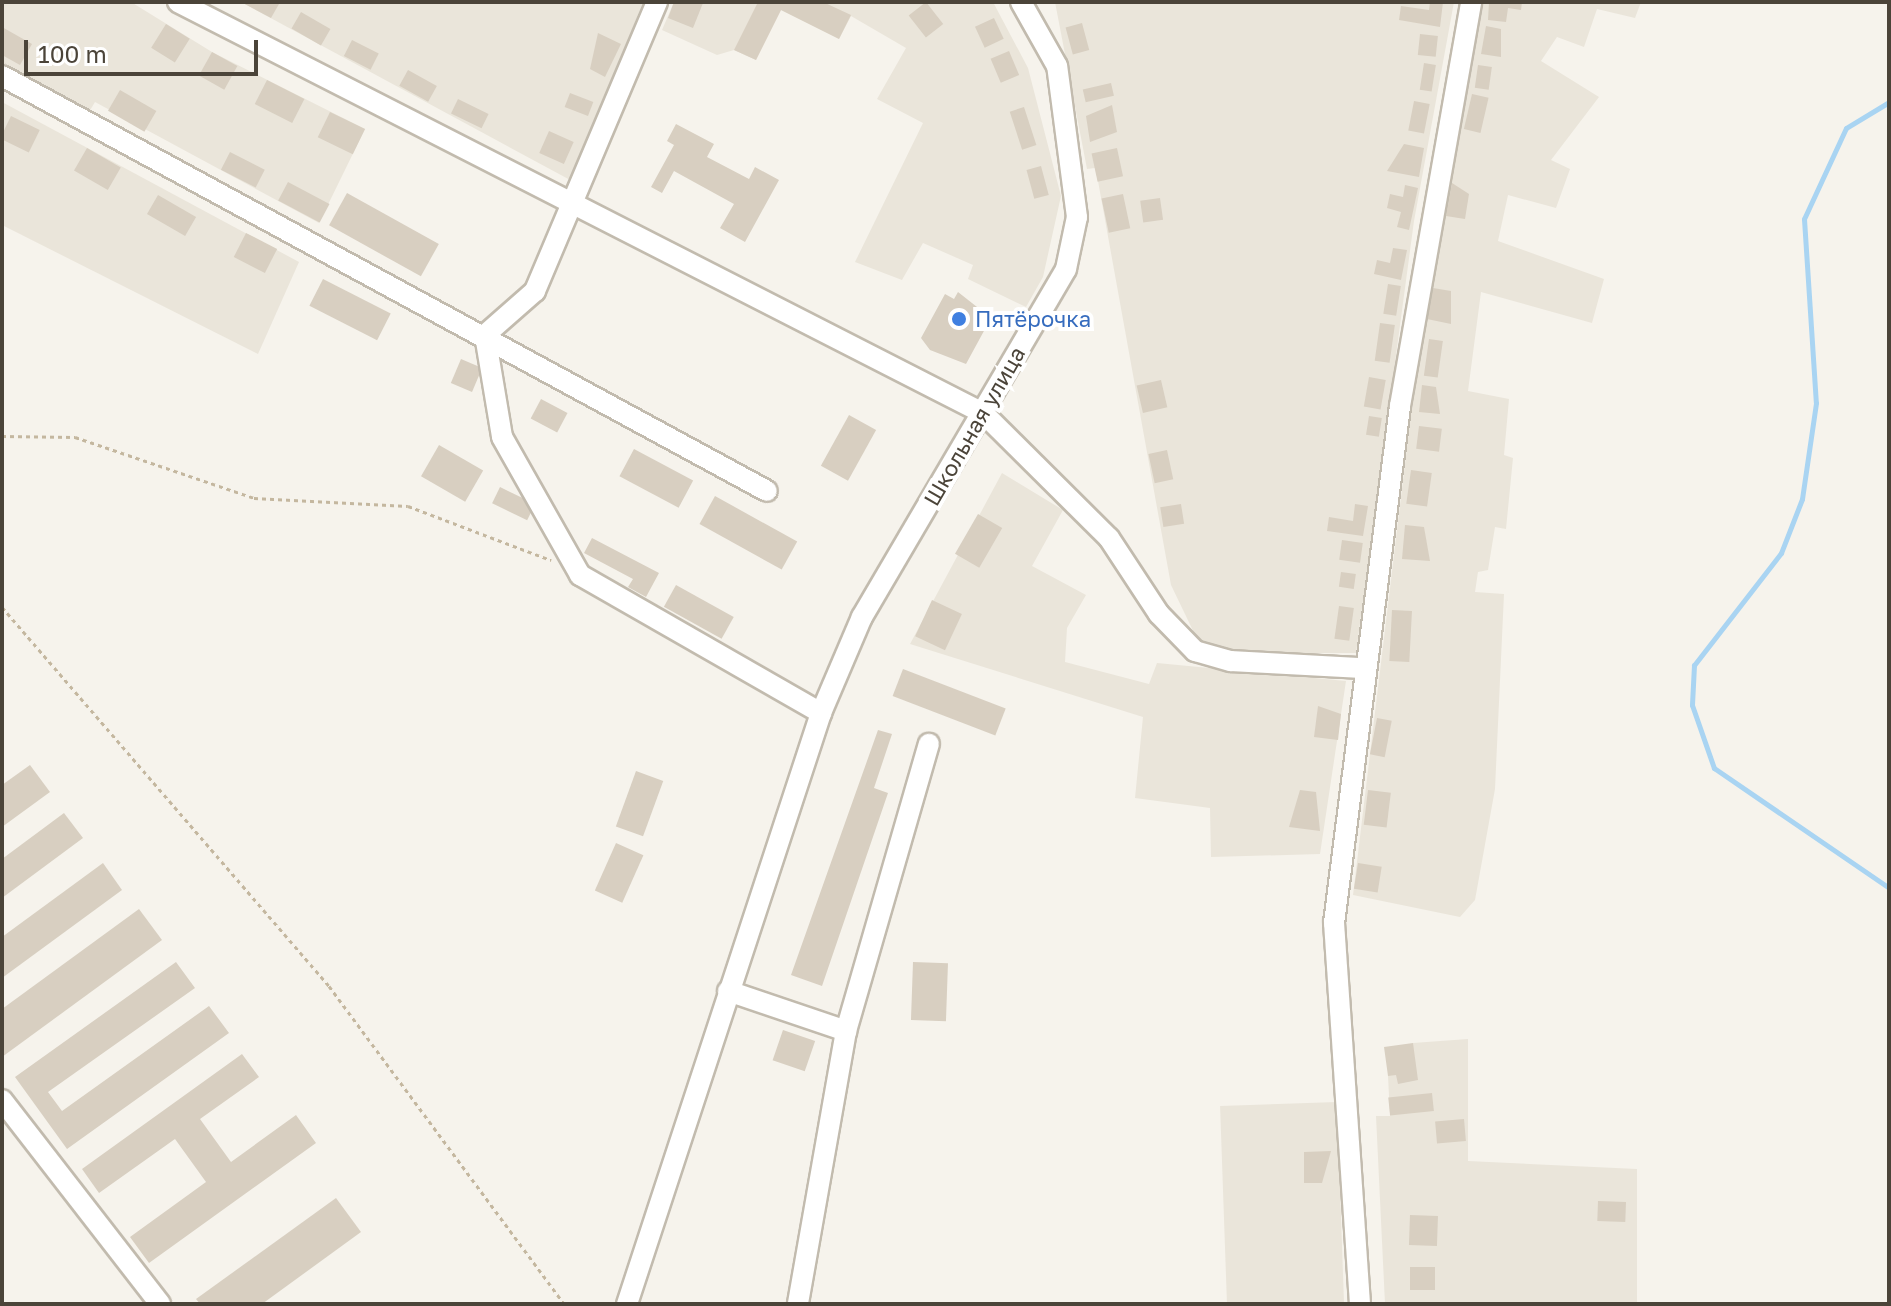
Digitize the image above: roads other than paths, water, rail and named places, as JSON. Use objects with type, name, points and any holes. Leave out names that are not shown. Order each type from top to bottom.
[{"type":"street","points":[[178,2],[983,413],[1109,538],[1159,614],[1195,651],[1231,661],[1362,668]]},
{"type":"street","points":[[485,335],[535,291],[574,206],[657,2]]},
{"type":"street","name":"Школьная улица","points":[[627,1304],[821,713],[862,617],[1066,269],[1077,217],[1057,66],[1021,2]]},
{"type":"street","points":[[1360,1304],[1334,923],[1362,668],[1471,2]]},
{"type":"street","points":[[2,76],[485,335],[767,491]]},
{"type":"street","points":[[485,335],[502,437],[580,575],[821,713]]},
{"type":"street","points":[[798,1304],[846,1031],[929,744]]},
{"type":"street","points":[[728,991],[846,1031]]},
{"type":"street","points":[[2,1100],[160,1304]]},
{"type":"waterway","points":[[1889,102],[1846,128],[1804,219],[1816,403],[1802,499],[1781,553],[1694,665],[1692,705],[1714,768],[1889,888]]},
{"type":"place","name":"Пятёрочка","points":[[959,319]]}]
